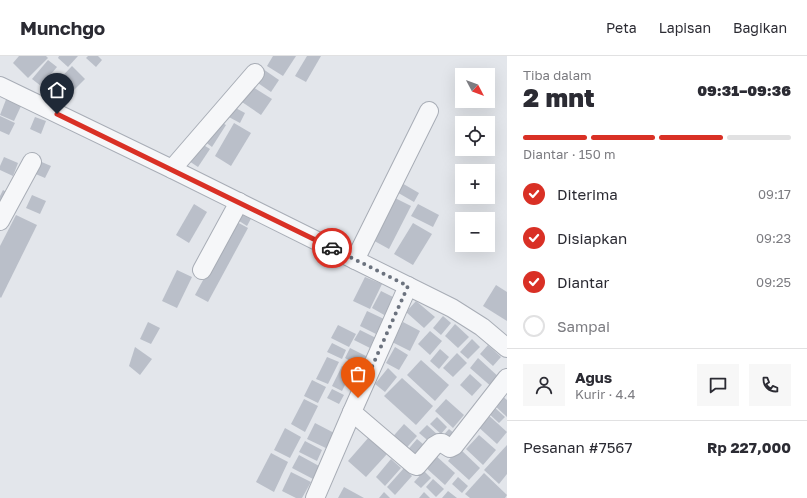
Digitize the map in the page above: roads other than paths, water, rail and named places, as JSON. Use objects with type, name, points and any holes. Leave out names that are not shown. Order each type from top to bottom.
[{"type":"street","points":[[172,169],[255,73]]},
{"type":"street","points":[[0,86],[408,286],[468,318],[482,327],[507,348]]},
{"type":"street","points":[[355,260],[429,111]]},
{"type":"street","points":[[0,221],[32,162]]},
{"type":"street","points":[[202,270],[239,202]]},
{"type":"street","points":[[315,498],[408,286]]},
{"type":"street","points":[[352,412],[417,466],[439,443],[442,443],[450,448],[454,446],[507,378]]}]
